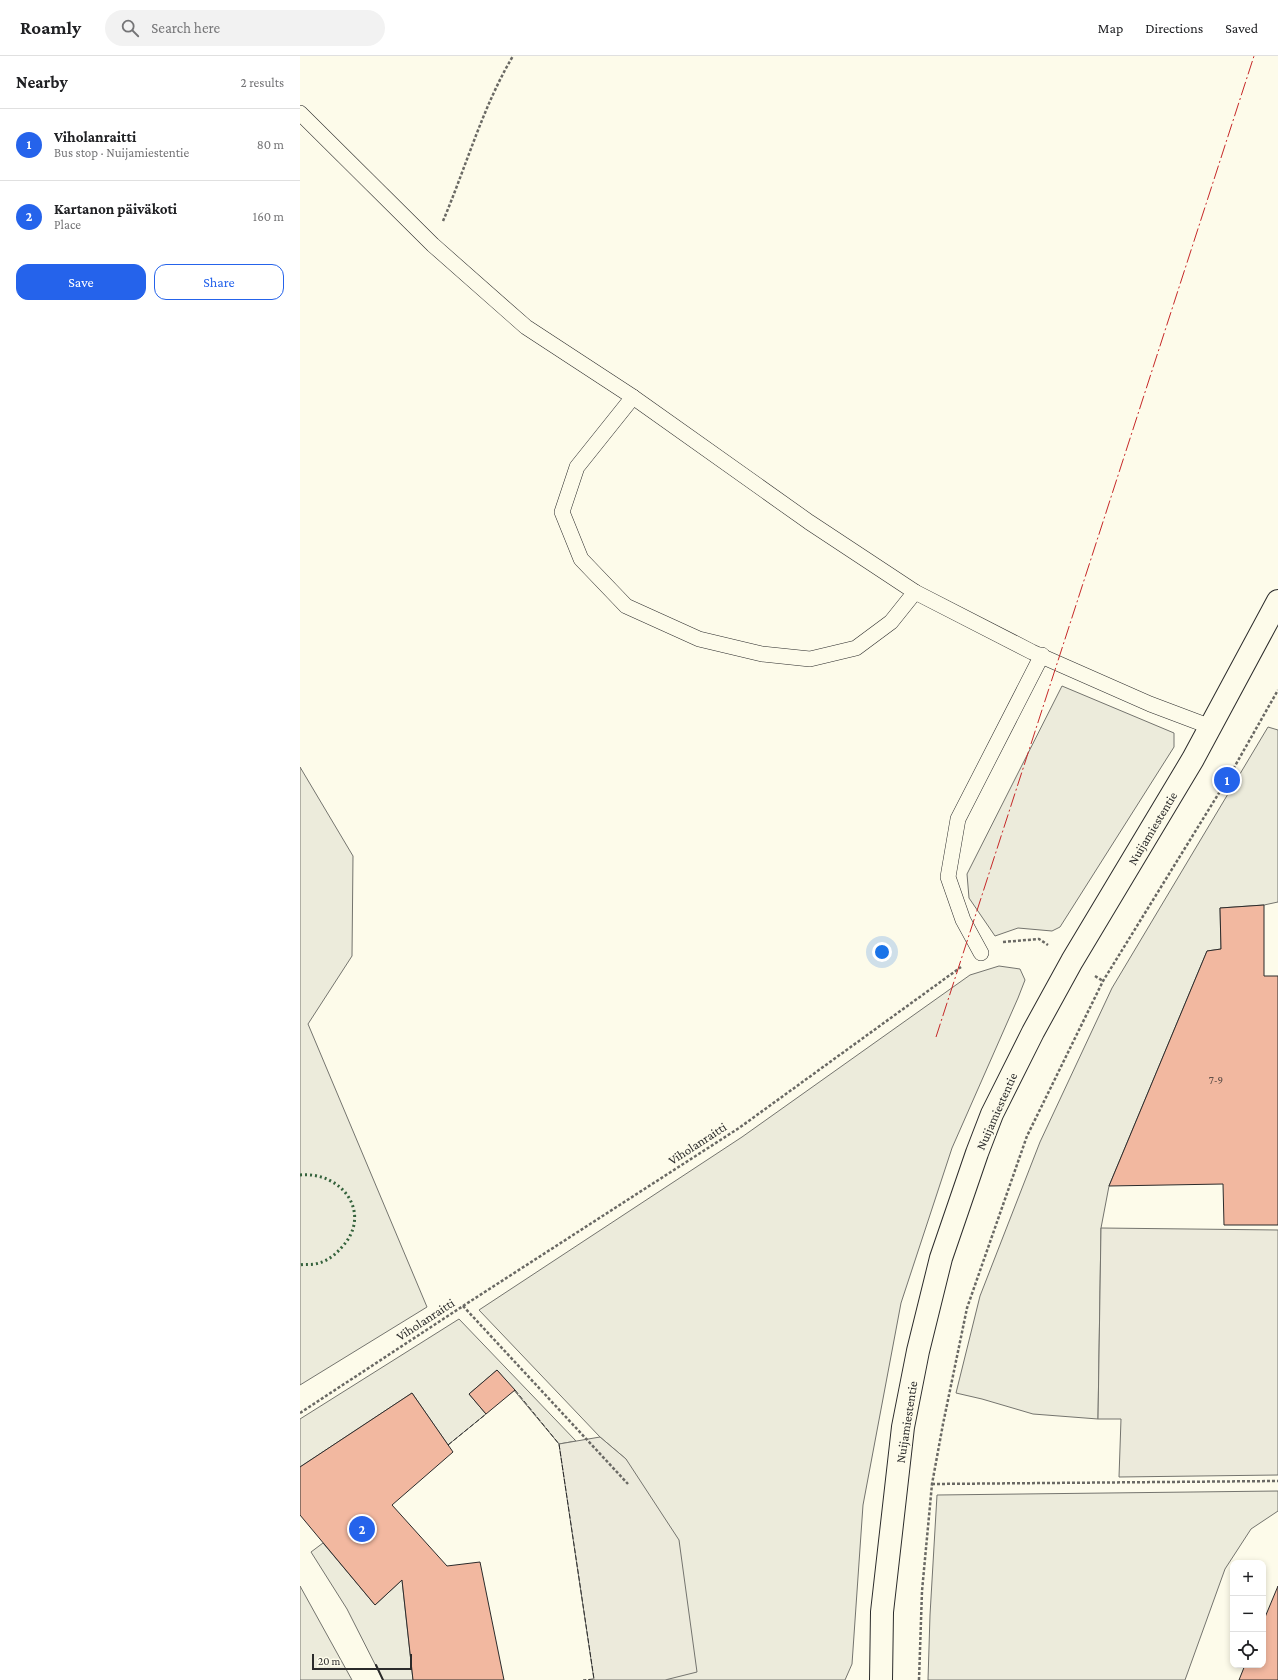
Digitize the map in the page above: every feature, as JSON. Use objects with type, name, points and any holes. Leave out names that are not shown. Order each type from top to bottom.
[{"type":"main road","name":"Nuijamiestentie","points":[[881,1680],[882,1612],[903,1427],[918,1351],[941,1258],[977,1153],[992,1114],[1033,1032],[1072,961],[1211,727],[1278,601]]},
{"type":"lane","points":[[300,113],[433,245],[526,327],[633,397],[809,522],[915,592],[1032,652],[1042,655],[1150,704],[1211,727]]},
{"type":"lane","points":[[633,397],[578,467],[562,512],[581,559],[626,606],[699,639],[762,654],[810,659],[856,648],[891,622],[915,592]]},
{"type":"lane","points":[[981,953],[963,920],[948,877],[958,820],[1042,655]]},
{"type":"path","points":[[433,245],[478,132],[505,69],[513,56]]},
{"type":"path","points":[[919,1680],[922,1592],[932,1484],[944,1416],[967,1308],[1027,1136],[1104,981],[1227,780],[1278,690]]},
{"type":"path","name":"Viholanraitti","points":[[300,1413],[738,1128],[981,953],[1005,941],[1039,939],[1104,981]]},
{"type":"path","points":[[463,1306],[628,1484]]},
{"type":"path","points":[[932,1484],[1278,1481]]},
{"type":"shaded area","points":[[1062,686],[1174,733],[1174,747],[1060,927],[1052,931],[1018,928],[995,936],[969,898],[967,874]]},
{"type":"shaded area","points":[[1268,727],[1278,730],[1278,902],[1264,905],[1220,908],[1221,949],[1207,951],[1109,1186],[1101,1228],[1098,1419],[1033,1414],[956,1393],[980,1296],[1040,1142],[1112,988]]},
{"type":"shaded area","points":[[300,767],[353,856],[352,956],[308,1024],[427,1307],[300,1385]]},
{"type":"shaded area","points":[[999,966],[1020,969],[1025,980],[952,1148],[901,1303],[863,1505],[852,1664],[845,1680],[668,1680],[626,1459],[600,1437],[479,1310],[742,1137],[970,975]]},
{"type":"shaded area","points":[[1101,1228],[1278,1230],[1278,1475],[1119,1477],[1121,1419],[1098,1419]]},
{"type":"shaded area","points":[[459,1319],[576,1441],[559,1444],[497,1370],[469,1394],[486,1414],[448,1445],[412,1393],[300,1467],[300,1419]]},
{"type":"shaded area","points":[[600,1437],[626,1459],[679,1540],[697,1672],[665,1680],[594,1680],[559,1444]]},
{"type":"shaded area","points":[[1278,1491],[1278,1511],[1251,1529],[1225,1569],[1185,1680],[928,1680],[937,1495]]},
{"type":"shaded area","points":[[323,1543],[375,1605],[402,1580],[413,1680],[383,1680],[347,1609],[311,1552]]},
{"type":"shaded area","points":[[300,1586],[352,1680],[300,1680]]},
{"type":"building","points":[[1264,905],[1264,976],[1278,976],[1278,1225],[1224,1225],[1223,1184],[1109,1186],[1207,951],[1221,949],[1220,908]]},
{"type":"building","points":[[497,1370],[515,1390],[486,1414],[469,1394]]},
{"type":"building","points":[[412,1393],[453,1452],[392,1505],[447,1566],[480,1562],[504,1680],[413,1680],[402,1580],[375,1605],[300,1515],[300,1467]]},
{"type":"building","points":[[1278,1586],[1278,1680],[1239,1680],[1244,1668],[1266,1668],[1266,1615]]},
{"type":"hedge","points":[[300,1175],[315,1176],[329,1180],[340,1187],[349,1197],[354,1209],[354,1222],[350,1235],[341,1248],[333,1256],[319,1263],[300,1265]]},
{"type":"fence","points":[[515,1390],[559,1444],[594,1679],[583,1680]]},
{"type":"fence","points":[[448,1445],[486,1414]]},
{"type":"wall","points":[[376,1665],[383,1680]]},
{"type":"power","points":[[936,1037],[1254,56]]},
{"type":"place","name":"Viholanraitti","points":[[1227,780]]},
{"type":"place","name":"Kartanon päiväkoti","points":[[362,1529]]}]
